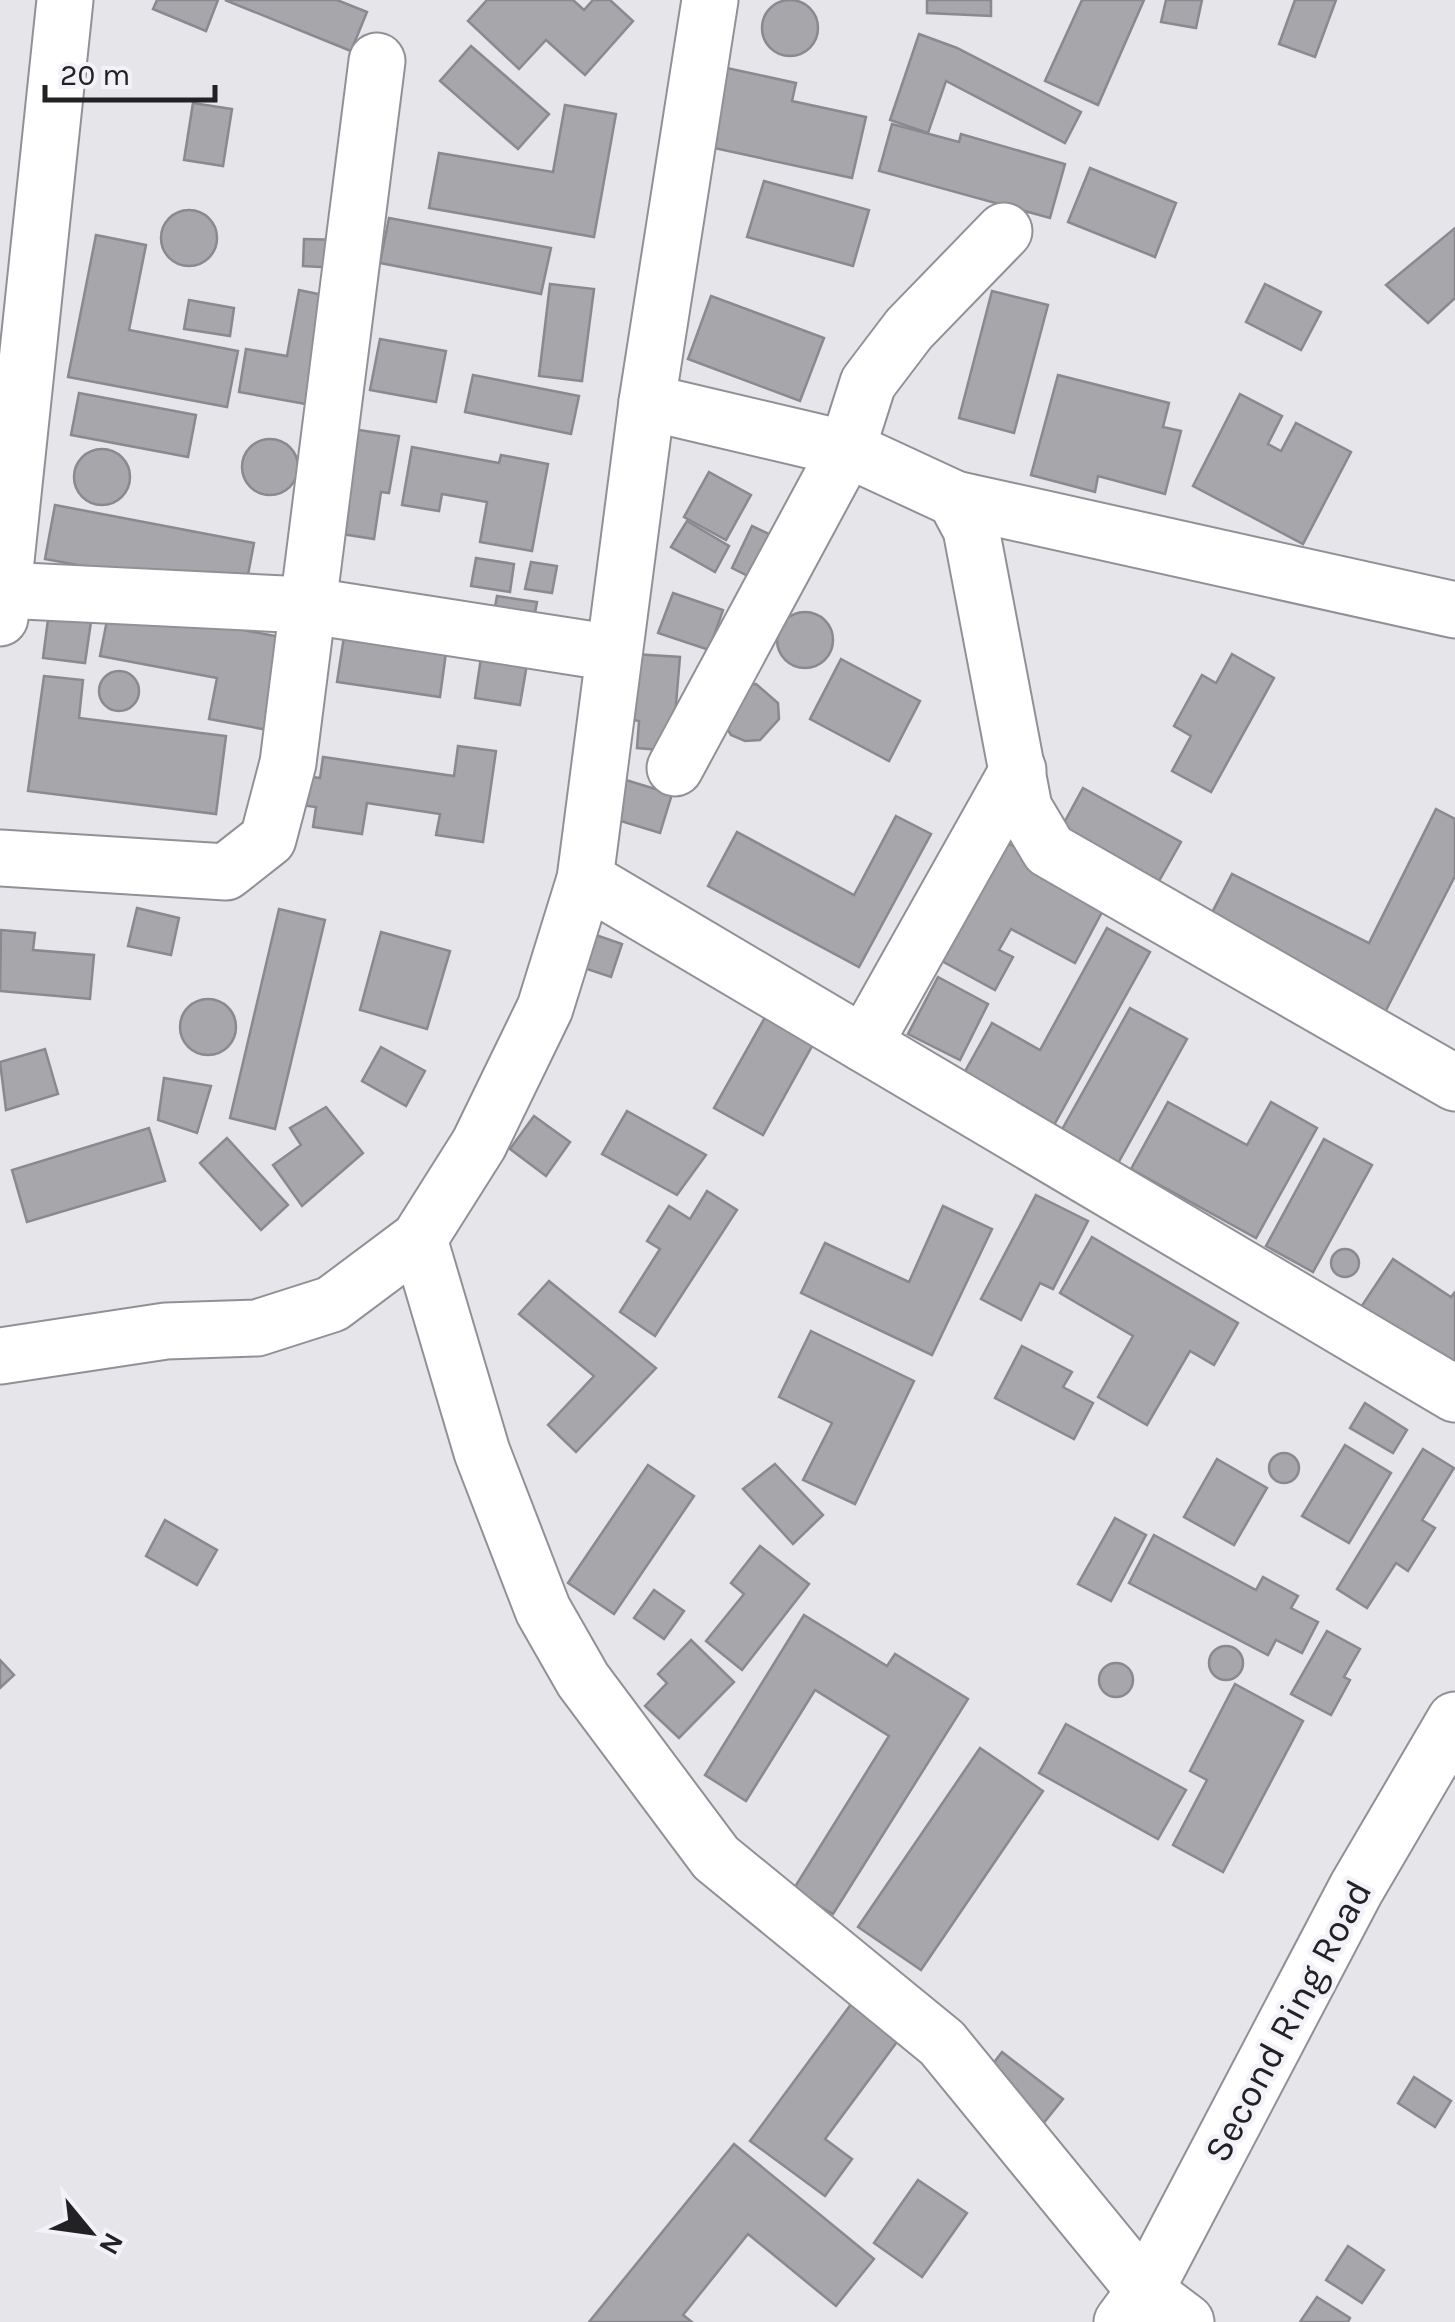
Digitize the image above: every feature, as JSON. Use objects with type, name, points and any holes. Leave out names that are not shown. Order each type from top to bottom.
[{"type":"street","points":[[65,0],[8,442],[2,604],[305,605],[613,653]]},
{"type":"street","points":[[0,1356],[166,1331],[257,1328],[332,1304],[418,1239],[479,1144],[545,1008],[586,880],[647,402],[710,0]]},
{"type":"street","points":[[0,858],[226,872],[268,838],[288,763],[305,605],[377,62]]},
{"type":"street","points":[[675,768],[846,449],[868,383],[909,328],[1004,231]]},
{"type":"street","points":[[647,402],[846,449],[955,499],[1455,610]]},
{"type":"street","points":[[955,499],[971,529],[1024,808],[1049,850],[1455,1083]]},
{"type":"street","points":[[864,1044],[1018,770]]},
{"type":"street","points":[[586,880],[1455,1394]]},
{"type":"street","points":[[418,1239],[482,1452],[543,1610],[583,1680],[716,1858],[942,2043],[1151,2312]]},
{"type":"street","name":"Second Ring Road","points":[[1151,2312],[1356,1889],[1455,1720]]},
{"type":"building","points":[[157,0],[218,0],[206,31],[153,9]]},
{"type":"building","points":[[225,0],[337,0],[367,12],[351,51]]},
{"type":"building","points":[[487,0],[573,0],[584,10],[593,0],[610,0],[633,21],[585,75],[546,40],[519,69],[468,21]]},
{"type":"building","points":[[790,0],[810,8],[818,28],[810,48],[790,56],[770,48],[762,28],[770,8]]},
{"type":"building","points":[[927,0],[991,0],[991,16],[927,13]]},
{"type":"building","points":[[1082,0],[1144,0],[1098,105],[1045,81]]},
{"type":"building","points":[[1166,0],[1202,0],[1196,28],[1161,22]]},
{"type":"building","points":[[1295,0],[1336,0],[1315,57],[1279,44]]},
{"type":"building","points":[[919,34],[957,48],[1081,112],[1065,143],[946,81],[928,133],[890,120]]},
{"type":"building","points":[[471,46],[549,114],[518,149],[440,81]]},
{"type":"building","points":[[722,67],[796,83],[792,101],[866,117],[852,178],[705,146]]},
{"type":"building","points":[[193,103],[232,109],[223,166],[184,160]]},
{"type":"building","points":[[565,105],[616,114],[594,237],[429,208],[439,153],[553,172]]},
{"type":"building","points":[[892,124],[959,142],[961,134],[1065,164],[1050,218],[879,171]]},
{"type":"building","points":[[1090,168],[1176,203],[1155,257],[1068,222]]},
{"type":"building","points":[[764,181],[869,210],[853,266],[747,237]]},
{"type":"building","points":[[189,210],[209,218],[217,238],[209,258],[189,266],[169,258],[161,238],[169,218]]},
{"type":"building","points":[[389,218],[551,248],[541,294],[380,263]]},
{"type":"building","points":[[1455,228],[1455,298],[1428,323],[1386,285]]},
{"type":"building","points":[[96,235],[146,245],[129,330],[238,351],[227,407],[68,377]]},
{"type":"building","points":[[304,239],[340,240],[339,268],[303,266]]},
{"type":"building","points":[[550,284],[594,289],[582,381],[539,376]]},
{"type":"building","points":[[1265,284],[1321,312],[1301,350],[1246,322]]},
{"type":"building","points":[[299,290],[337,298],[317,406],[239,392],[246,349],[287,356]]},
{"type":"building","points":[[992,291],[1048,305],[1014,433],[959,418]]},
{"type":"building","points":[[711,296],[824,338],[800,401],[688,359]]},
{"type":"building","points":[[189,300],[234,308],[230,336],[184,329]]},
{"type":"building","points":[[380,339],[446,351],[436,402],[370,390]]},
{"type":"building","points":[[473,375],[579,396],[571,434],[465,412]]},
{"type":"building","points":[[1058,375],[1169,403],[1163,427],[1181,431],[1165,494],[1098,476],[1095,492],[1031,475]]},
{"type":"building","points":[[79,393],[196,415],[188,457],[71,435]]},
{"type":"building","points":[[1240,394],[1282,416],[1268,444],[1281,451],[1296,423],[1351,452],[1303,544],[1193,486]]},
{"type":"building","points":[[339,427],[399,436],[389,493],[381,492],[374,539],[322,531]]},
{"type":"building","points":[[270,439],[290,447],[298,467],[290,487],[270,495],[250,487],[242,467],[250,447]]},
{"type":"building","points":[[412,447],[499,463],[501,455],[548,464],[532,551],[480,542],[487,502],[442,494],[439,511],[402,505]]},
{"type":"building","points":[[102,449],[122,457],[130,477],[122,497],[102,505],[82,497],[74,477],[82,457]]},
{"type":"building","points":[[709,472],[751,495],[726,540],[684,517]]},
{"type":"building","points":[[55,505],[254,543],[244,596],[45,559]]},
{"type":"building","points":[[687,521],[729,546],[715,572],[671,547]]},
{"type":"building","points":[[752,526],[771,535],[750,577],[732,568]]},
{"type":"building","points":[[476,558],[514,564],[510,592],[471,586]]},
{"type":"building","points":[[531,562],[557,566],[552,593],[525,589]]},
{"type":"building","points":[[673,593],[723,610],[709,650],[658,633]]},
{"type":"building","points":[[51,596],[94,601],[85,663],[43,658]]},
{"type":"building","points":[[497,596],[537,602],[532,629],[492,623]]},
{"type":"building","points":[[110,605],[291,639],[273,731],[209,719],[217,678],[100,656]]},
{"type":"building","points":[[805,612],[825,620],[833,640],[825,660],[805,668],[785,660],[777,640],[785,620]]},
{"type":"building","points":[[345,630],[447,645],[440,697],[337,682]]},
{"type":"building","points":[[482,651],[528,658],[520,705],[475,698]]},
{"type":"building","points":[[634,654],[680,657],[672,751],[637,748],[639,721],[628,719]]},
{"type":"building","points":[[1232,654],[1274,678],[1211,792],[1172,771],[1191,736],[1174,726],[1202,675],[1216,683]]},
{"type":"building","points":[[841,659],[920,701],[889,761],[810,719]]},
{"type":"building","points":[[119,671],[133,677],[139,691],[133,705],[119,711],[105,705],[99,691],[105,677]]},
{"type":"building","points":[[44,676],[83,680],[79,718],[226,736],[216,814],[28,791]]},
{"type":"building","points":[[756,684],[778,703],[779,719],[760,740],[745,741],[731,735],[723,722],[741,685]]},
{"type":"building","points":[[458,746],[496,751],[483,842],[436,835],[440,814],[367,803],[362,834],[313,827],[316,807],[300,805],[304,776],[320,778],[323,757],[454,776]]},
{"type":"building","points":[[616,777],[672,794],[660,833],[604,816]]},
{"type":"building","points":[[1083,788],[1181,842],[1155,888],[1058,834]]},
{"type":"building","points":[[1436,809],[1455,819],[1455,876],[1382,1018],[1204,928],[1232,874],[1369,943]]},
{"type":"building","points":[[896,816],[931,834],[859,967],[708,886],[737,832],[854,895]]},
{"type":"building","points":[[992,835],[1110,897],[1075,963],[1011,929],[999,950],[1013,957],[995,990],[929,954]]},
{"type":"building","points":[[137,908],[179,918],[171,955],[128,946]]},
{"type":"building","points":[[279,909],[325,920],[275,1129],[230,1118]]},
{"type":"building","points":[[1107,928],[1150,952],[1054,1125],[963,1075],[992,1023],[1040,1050]]},
{"type":"building","points":[[1,930],[35,933],[33,950],[94,955],[90,999],[0,991]]},
{"type":"building","points":[[381,932],[450,951],[427,1029],[360,1010]]},
{"type":"building","points":[[587,932],[622,944],[611,977],[575,965]]},
{"type":"building","points":[[938,977],[988,1004],[960,1060],[908,1034]]},
{"type":"building","points":[[208,999],[228,1007],[236,1027],[228,1047],[208,1055],[188,1047],[180,1027],[188,1007]]},
{"type":"building","points":[[1130,1008],[1187,1039],[1117,1165],[1060,1133]]},
{"type":"building","points":[[768,1012],[816,1039],[763,1135],[714,1108]]},
{"type":"building","points":[[381,1047],[425,1071],[406,1106],[362,1081]]},
{"type":"building","points":[[45,1049],[58,1094],[6,1110],[0,1062]]},
{"type":"building","points":[[164,1078],[211,1086],[197,1133],[158,1120]]},
{"type":"building","points":[[1168,1102],[1247,1145],[1271,1102],[1317,1128],[1256,1238],[1131,1169]]},
{"type":"building","points":[[326,1107],[363,1153],[302,1206],[273,1165],[301,1145],[290,1128]]},
{"type":"building","points":[[627,1111],[706,1155],[677,1195],[602,1154]]},
{"type":"building","points":[[534,1116],[570,1142],[546,1176],[510,1149]]},
{"type":"building","points":[[149,1128],[165,1181],[27,1222],[12,1170]]},
{"type":"building","points":[[227,1138],[288,1205],[261,1230],[200,1163]]},
{"type":"building","points":[[1324,1139],[1372,1165],[1313,1272],[1266,1246]]},
{"type":"building","points":[[707,1191],[737,1210],[655,1336],[620,1312],[660,1249],[647,1241],[669,1206],[690,1219]]},
{"type":"building","points":[[1036,1195],[1088,1221],[1053,1289],[1040,1283],[1021,1320],[981,1299]]},
{"type":"building","points":[[943,1206],[992,1229],[932,1355],[801,1293],[825,1243],[909,1282]]},
{"type":"building","points":[[1092,1237],[1238,1323],[1214,1365],[1190,1351],[1147,1425],[1098,1397],[1133,1336],[1060,1293]]},
{"type":"building","points":[[1345,1249],[1355,1253],[1359,1263],[1355,1273],[1345,1277],[1335,1273],[1331,1263],[1335,1253]]},
{"type":"building","points":[[1393,1259],[1451,1297],[1455,1292],[1455,1368],[1359,1310]]},
{"type":"building","points":[[549,1281],[656,1368],[576,1452],[548,1425],[594,1376],[519,1314]]},
{"type":"building","points":[[811,1331],[914,1381],[855,1504],[803,1480],[832,1423],[779,1397]]},
{"type":"building","points":[[1022,1346],[1072,1372],[1063,1387],[1093,1403],[1074,1439],[995,1398]]},
{"type":"building","points":[[1365,1403],[1407,1430],[1393,1453],[1350,1428]]},
{"type":"building","points":[[1345,1445],[1391,1473],[1349,1543],[1302,1516]]},
{"type":"building","points":[[1423,1449],[1454,1468],[1422,1520],[1435,1528],[1408,1571],[1396,1563],[1367,1608],[1337,1589]]},
{"type":"building","points":[[1284,1453],[1298,1462],[1299,1468],[1290,1482],[1284,1483],[1270,1474],[1269,1468],[1278,1454]]},
{"type":"building","points":[[1217,1459],[1267,1488],[1234,1545],[1184,1517]]},
{"type":"building","points":[[775,1464],[823,1515],[793,1544],[743,1489]]},
{"type":"building","points":[[648,1465],[694,1496],[614,1614],[568,1583]]},
{"type":"building","points":[[1115,1518],[1146,1535],[1111,1601],[1078,1584]]},
{"type":"building","points":[[165,1520],[217,1550],[197,1585],[146,1556]]},
{"type":"building","points":[[1154,1535],[1256,1590],[1263,1577],[1298,1596],[1291,1608],[1318,1622],[1302,1653],[1276,1640],[1268,1655],[1129,1583]]},
{"type":"building","points":[[760,1546],[809,1584],[742,1670],[706,1641],[744,1594],[731,1583]]},
{"type":"building","points":[[654,1590],[684,1611],[664,1639],[634,1618]]},
{"type":"building","points":[[804,1615],[887,1666],[895,1654],[968,1699],[833,1914],[793,1890],[889,1736],[815,1690],[746,1801],[705,1775]]},
{"type":"building","points":[[1327,1631],[1360,1649],[1344,1677],[1350,1680],[1331,1715],[1291,1694]]},
{"type":"building","points":[[691,1640],[734,1682],[679,1738],[645,1706],[667,1683],[658,1674]]},
{"type":"building","points":[[1226,1646],[1238,1651],[1243,1663],[1238,1675],[1226,1680],[1214,1675],[1209,1663],[1214,1651]]},
{"type":"building","points":[[0,1660],[14,1675],[0,1688]]},
{"type":"building","points":[[1116,1663],[1128,1668],[1133,1680],[1128,1692],[1116,1697],[1104,1692],[1099,1680],[1104,1668]]},
{"type":"building","points":[[1235,1684],[1303,1721],[1223,1872],[1173,1845],[1207,1780],[1190,1771]]},
{"type":"building","points":[[1066,1724],[1186,1790],[1158,1839],[1039,1773]]},
{"type":"building","points":[[980,1748],[1043,1791],[921,1970],[858,1927]]},
{"type":"building","points":[[863,1988],[911,2023],[825,2139],[852,2159],[825,2196],[750,2141]]},
{"type":"building","points":[[1002,2052],[1063,2099],[1038,2130],[979,2082]]},
{"type":"building","points":[[1414,2077],[1451,2101],[1435,2127],[1398,2103]]},
{"type":"building","points":[[734,2144],[874,2259],[836,2306],[748,2234],[683,2315],[692,2322],[589,2322]]},
{"type":"building","points":[[918,2180],[967,2213],[922,2277],[874,2243]]},
{"type":"building","points":[[1348,2246],[1384,2270],[1362,2303],[1326,2280]]},
{"type":"building","points":[[1317,2297],[1350,2318],[1348,2322],[1300,2322]]}]
